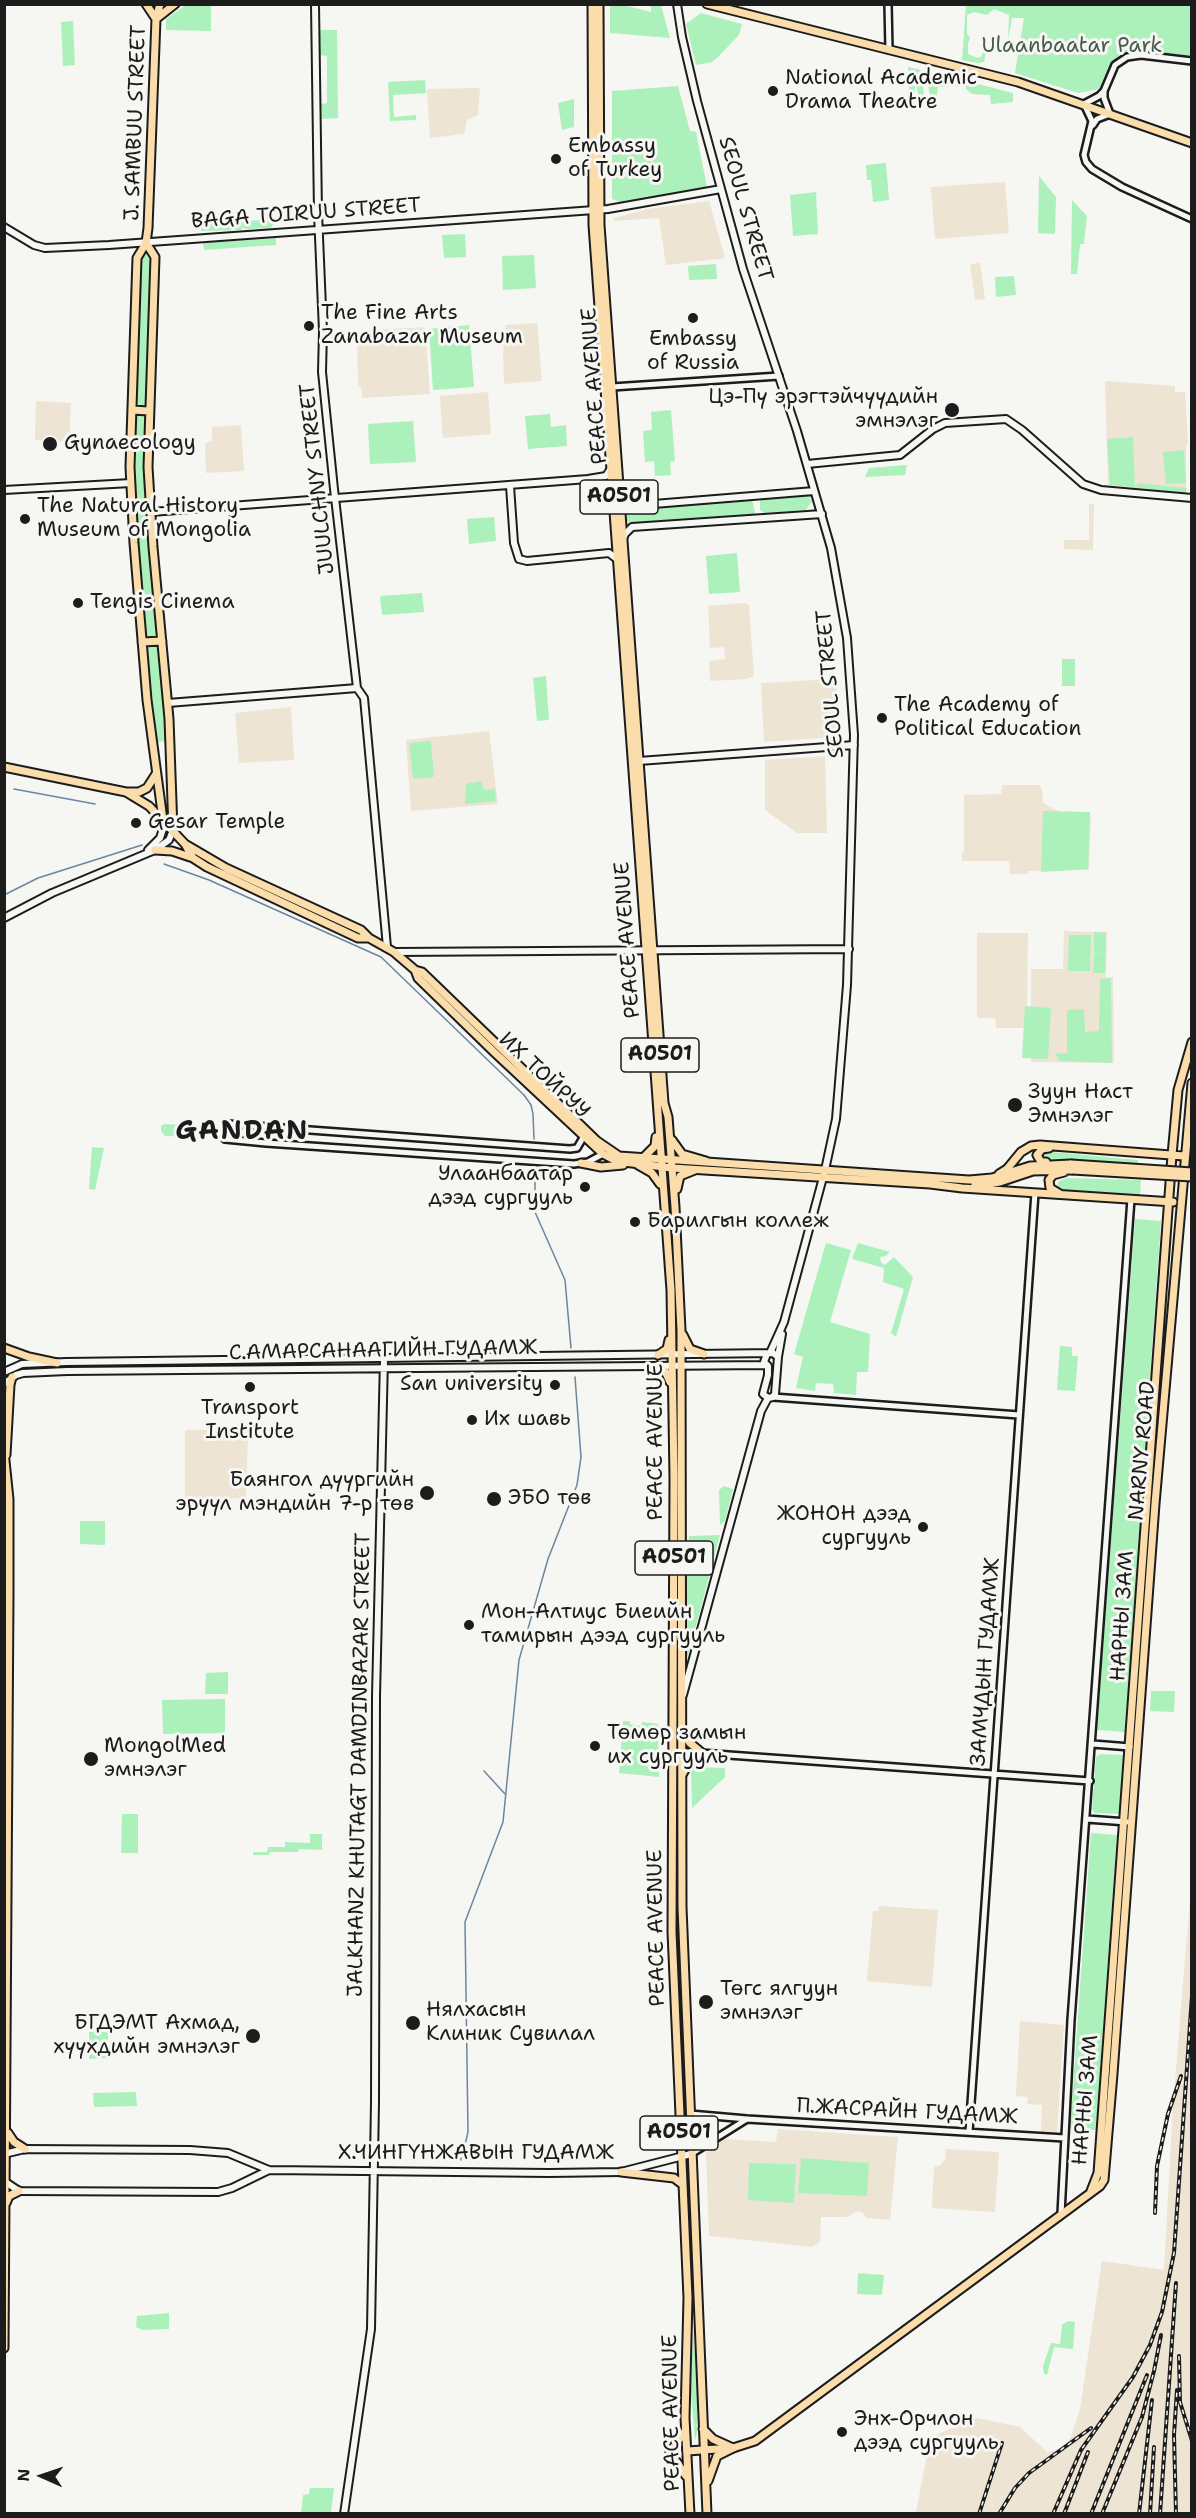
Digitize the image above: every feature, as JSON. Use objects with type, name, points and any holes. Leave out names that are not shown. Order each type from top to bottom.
[{"type":"main road","points":[[147,4],[156,18],[175,4]]},
{"type":"main road","name":"J. SAMBUU STREET","points":[[146,243],[156,18],[160,4]]},
{"type":"main road","name":"JUULCHNY STREET","points":[[315,4],[322,372],[357,688],[364,698],[387,947]]},
{"type":"main road","name":"SEOUL STREET","points":[[677,4],[682,37],[743,270],[822,514],[831,548],[847,638],[854,745],[849,949],[837,1110],[825,1170],[784,1322],[769,1354]]},
{"type":"main road","name":"PEACE AVENUE","points":[[598,5],[596,209],[610,470],[632,767],[664,1103],[672,1160]]},
{"type":"main road","points":[[708,5],[1018,82],[1191,143]]},
{"type":"main road","points":[[596,209],[721,189]]},
{"type":"main road","name":"BAGA TOIRUU STREET","points":[[4,227],[14,235],[45,248],[146,243],[596,209]]},
{"type":"main road","name":"PEACE AVENUE","points":[[596,209],[612,387],[639,761],[657,1104],[672,1314],[677,1751],[672,1932],[680,2157],[688,2298],[685,2384],[690,2514]]},
{"type":"main road","points":[[4,918],[52,893],[155,850],[169,840],[173,830],[168,704],[148,467],[155,258],[146,243],[137,258],[131,483],[148,717],[163,829],[160,838],[144,854]]},
{"type":"main road","points":[[132,410],[149,411]]},
{"type":"main road","points":[[807,464],[900,455],[933,429],[945,423],[1006,419],[1022,430],[1083,484],[1101,490],[1191,498]]},
{"type":"main road","points":[[151,512],[510,486],[603,477],[608,475],[610,470]]},
{"type":"main road","points":[[4,490],[131,483]]},
{"type":"main road","points":[[510,486],[514,543],[519,559],[527,561],[609,553],[617,559]]},
{"type":"main road","points":[[619,495],[629,506],[814,491]]},
{"type":"main road","points":[[623,540],[625,534],[632,528],[822,514]]},
{"type":"main road","points":[[142,642],[162,640]]},
{"type":"main road","points":[[168,704],[357,688]]},
{"type":"main road","points":[[639,761],[854,745]]},
{"type":"main road","points":[[4,767],[126,792],[140,792],[147,788],[157,771]]},
{"type":"main road","points":[[157,771],[164,778],[172,771]]},
{"type":"main road","points":[[126,792],[149,806],[163,820]]},
{"type":"main road","points":[[172,801],[185,844]]},
{"type":"main road","name":"ИХ ТОЙРУУ","points":[[163,820],[185,844],[193,858],[215,871],[358,938],[369,938]]},
{"type":"main road","name":"ИХ ТОЙРУУ","points":[[185,844],[226,868],[361,930],[369,938],[394,952],[415,970],[422,972],[597,1141],[619,1156],[643,1158],[672,1168],[952,1186]]},
{"type":"main road","points":[[155,850],[172,851],[193,858]]},
{"type":"main road","points":[[394,952],[849,949]]},
{"type":"main road","name":"ИХ ТОЙРУУ","points":[[415,970],[418,978],[603,1154],[627,1164],[638,1165],[672,1160],[706,1161]]},
{"type":"main road","name":"НАРНЫ ЗАМ","points":[[1133,1747],[1172,1155],[1178,1090],[1191,1042]]},
{"type":"main road","name":"NARNY ROAD","points":[[1128,1822],[1191,1083]]},
{"type":"main road","points":[[643,1158],[655,1146],[657,1104]]},
{"type":"main road","points":[[669,1133],[675,1147],[682,1154],[706,1161],[969,1180],[992,1178],[1030,1166],[1055,1164]]},
{"type":"main road","points":[[992,1178],[1007,1169],[1022,1152],[1031,1146],[1060,1146],[1184,1156]]},
{"type":"main road","points":[[1060,1146],[1042,1149],[1038,1152],[1038,1159],[1041,1162],[1072,1167],[1191,1177]]},
{"type":"main road","name":"A0501","points":[[672,1160],[682,1354],[681,1728],[677,1751]]},
{"type":"main road","points":[[581,1163],[601,1167],[627,1164]]},
{"type":"main road","points":[[638,1165],[652,1173],[663,1188]]},
{"type":"main road","points":[[1065,1195],[1053,1190],[1048,1185],[1049,1180],[1053,1175],[1072,1167]]},
{"type":"main road","points":[[952,1186],[1000,1182],[1033,1171],[1072,1167],[1191,1172]]},
{"type":"main road","points":[[675,1207],[680,1176],[695,1170]]},
{"type":"main road","points":[[952,1186],[1180,1203]]},
{"type":"main road","points":[[658,1355],[664,1352],[669,1344],[672,1314]]},
{"type":"main road","points":[[681,1704],[760,1411],[771,1397],[784,1322]]},
{"type":"main road","points":[[681,1330],[690,1349],[704,1354]]},
{"type":"main road","points":[[4,1348],[29,1357],[57,1362]]},
{"type":"main road","points":[[771,1397],[763,1394],[768,1374],[764,1358],[769,1354],[778,1357]]},
{"type":"main road","name":"С.АМАРСАНААГИЙН ГУДАМЖ","points":[[4,1372],[22,1364],[57,1362],[769,1354]]},
{"type":"main road","name":"JALKHANZ KHUTAGT DAMDINBAZAR STREET","points":[[344,2514],[370,2349],[374,2171],[376,1696],[384,1359]]},
{"type":"main road","points":[[296,1360],[296,1368]]},
{"type":"main road","name":"С.АМАРСАНААГИЙН ГУДАМЖ","points":[[12,1377],[23,1372],[767,1365]]},
{"type":"main road","points":[[657,1366],[669,1377],[672,1393]]},
{"type":"main road","points":[[4,1384],[12,1377]]},
{"type":"main road","points":[[4,2348],[7,2130],[6,1640],[9,1510],[5,1458],[8,1446],[12,1377]]},
{"type":"main road","points":[[681,1728],[690,1743],[702,1753],[688,1764],[681,1778]]},
{"type":"main road","name":"PEACE AVENUE","points":[[677,1751],[681,1778],[682,1907],[707,2512]]},
{"type":"main road","name":"НАРНЫ ЗАМ","points":[[687,2451],[733,2448],[755,2441],[1100,2186],[1105,2173],[1128,1822]]},
{"type":"main road","points":[[7,2130],[11,2139],[25,2149]]},
{"type":"main road","name":"Х.ЧИНГҮНЖАВЫН ГУДАМЖ","points":[[5,2154],[25,2149],[219,2151],[270,2170],[621,2172],[691,2154]]},
{"type":"main road","name":"Х.ЧИНГҮНЖАВЫН ГУДАМЖ","points":[[20,2191],[218,2192],[270,2170]]},
{"type":"main road","points":[[621,2172],[674,2178],[682,2184]]},
{"type":"main road","points":[[5,2181],[20,2191]]},
{"type":"main road","points":[[5,2206],[9,2196],[20,2191]]},
{"type":"main road","points":[[686,2429],[681,2439],[670,2451],[684,2470],[688,2484]]},
{"type":"main road","points":[[703,2429],[713,2439],[733,2448]]},
{"type":"main road","points":[[707,2512],[708,2476],[711,2468],[717,2456],[733,2448]]},
{"type":"street","points":[[888,4],[889,50]]},
{"type":"street","points":[[1090,129],[1097,119],[1110,114],[1104,91],[1114,65],[1127,57],[1141,55],[1191,61]]},
{"type":"street","points":[[1104,91],[1083,104],[1092,121],[1084,155],[1086,162],[1092,170],[1122,187],[1191,219]]},
{"type":"street","points":[[612,387],[779,376]]},
{"type":"street","points":[[584,1136],[580,1145],[574,1149],[228,1124],[225,1139],[581,1163],[603,1154]]},
{"type":"street","points":[[535,1145],[535,1160]]},
{"type":"street","name":"ЗАМЧДЫН ГУДАМЖ","points":[[969,2132],[1035,1193]]},
{"type":"street","points":[[1061,2214],[1071,2020],[1093,1744],[1131,1199]]},
{"type":"street","points":[[771,1397],[1019,1415]]},
{"type":"street","points":[[1093,1744],[1133,1747]]},
{"type":"street","points":[[677,1751],[1090,1781]]},
{"type":"street","points":[[1087,1819],[1128,1822]]},
{"type":"street","name":"П.ЖАСРАЙН ГУДАМЖ","points":[[690,2114],[1065,2138]]},
{"type":"street","points":[[691,2154],[747,2119]]},
{"type":"shaded area","points":[[480,88],[478,115],[467,120],[464,134],[430,138],[427,89]]},
{"type":"shaded area","points":[[1005,182],[1009,233],[935,239],[931,187]]},
{"type":"shaded area","points":[[709,201],[725,258],[666,265],[659,218],[614,221],[614,218],[648,209]]},
{"type":"shaded area","points":[[980,263],[985,299],[975,300],[970,264]]},
{"type":"shaded area","points":[[537,323],[542,381],[504,384],[503,352],[506,325]]},
{"type":"shaded area","points":[[425,327],[430,394],[362,398],[362,390],[358,385],[357,335],[374,330]]},
{"type":"shaded area","points":[[1105,381],[1175,386],[1175,392],[1185,392],[1188,442],[1186,447],[1186,493],[1108,485]]},
{"type":"shaded area","points":[[488,392],[491,434],[443,438],[440,396]]},
{"type":"shaded area","points":[[36,401],[71,403],[69,442],[35,440]]},
{"type":"shaded area","points":[[241,425],[244,471],[206,473],[205,443],[212,441],[212,427]]},
{"type":"shaded area","points":[[1089,504],[1094,504],[1093,550],[1064,549],[1064,540],[1089,540]]},
{"type":"shaded area","points":[[745,603],[749,605],[754,676],[747,679],[710,681],[709,661],[725,659],[724,647],[708,648],[710,645],[708,606]]},
{"type":"shaded area","points":[[836,679],[840,730],[837,730],[837,737],[764,742],[761,683]]},
{"type":"shaded area","points":[[291,707],[294,760],[239,763],[235,713]]},
{"type":"shaded area","points":[[489,731],[498,804],[411,811],[406,740]]},
{"type":"shaded area","points":[[825,756],[827,833],[797,833],[765,810],[765,760]]},
{"type":"shaded area","points":[[1002,785],[1039,785],[1042,789],[1043,803],[1064,814],[1091,815],[1089,870],[1028,871],[1027,874],[1010,874],[1009,861],[962,861],[964,795],[1001,794]]},
{"type":"shaded area","points":[[1064,931],[1107,932],[1106,977],[1113,977],[1114,1063],[1031,1062],[1031,969],[1063,969]]},
{"type":"shaded area","points":[[977,933],[1028,933],[1027,1028],[996,1028],[995,1018],[977,1016]]},
{"type":"shaded area","points":[[185,1430],[248,1430],[246,1498],[185,1500]]},
{"type":"shaded area","points":[[1191,1887],[1191,2513],[916,2513],[930,2437],[977,2418],[1020,2427],[1047,2452],[1067,2448],[1080,2409],[1102,2261],[1164,2270],[1173,2105]]},
{"type":"shaded area","points":[[879,1906],[938,1910],[932,1987],[867,1981],[873,1911],[878,1911]]},
{"type":"shaded area","points":[[1020,2021],[1064,2025],[1057,2132],[1041,2131],[1042,2105],[1027,2104],[1028,2097],[1016,2096]]},
{"type":"shaded area","points":[[778,2129],[898,2137],[890,2220],[867,2218],[862,2212],[856,2212],[847,2217],[821,2217],[820,2242],[812,2247],[709,2236],[706,2152],[725,2139],[776,2142]]},
{"type":"shaded area","points":[[946,2149],[999,2152],[995,2212],[932,2208],[934,2167],[939,2166],[945,2160]]},
{"type":"green space","points":[[186,5],[211,5],[211,31],[166,30],[166,19]]},
{"type":"green space","points":[[610,5],[623,5],[651,12],[651,5],[661,5],[670,38],[610,33]]},
{"type":"green space","name":"Ulaanbaatar Park","points":[[966,5],[1191,5],[1191,56],[1136,50],[1122,53],[1111,63],[1099,89],[1078,93],[1015,73],[1024,18],[1012,18],[1008,41],[1009,15],[994,9],[987,15],[974,12],[967,15],[967,34],[970,38],[968,54],[977,58],[981,57],[984,49],[986,50],[984,62],[962,60]]},
{"type":"green space","points":[[701,13],[742,24],[739,35],[717,58],[712,62],[696,65],[686,24]]},
{"type":"green space","points":[[73,21],[75,65],[63,66],[61,22]]},
{"type":"green space","points":[[319,30],[337,30],[338,118],[322,119],[321,104],[327,103],[327,56],[319,55]]},
{"type":"green space","points":[[908,67],[958,79],[958,84],[938,87],[937,95],[930,97],[928,84],[923,84],[924,95],[919,97],[915,81],[915,97],[909,97]]},
{"type":"green space","points":[[425,80],[426,93],[393,95],[394,117],[416,115],[416,120],[390,121],[388,82]]},
{"type":"green space","points":[[966,81],[1013,93],[1013,102],[991,104],[990,95],[972,94],[966,89]]},
{"type":"green space","points":[[678,86],[690,131],[696,132],[707,187],[621,202],[612,199],[612,91]]},
{"type":"green space","points":[[574,99],[574,127],[562,130],[558,103]]},
{"type":"green space","points":[[886,163],[889,200],[873,202],[871,180],[867,180],[866,165]]},
{"type":"green space","points":[[1039,176],[1056,197],[1055,234],[1038,233]]},
{"type":"green space","points":[[816,192],[818,234],[793,236],[790,195]]},
{"type":"green space","points":[[1072,200],[1087,216],[1084,244],[1080,244],[1077,274],[1071,274]]},
{"type":"green space","points":[[274,219],[271,228],[246,229],[242,227],[242,230],[201,231],[201,225],[238,222],[241,227],[240,222],[247,222],[247,225],[248,221]]},
{"type":"green space","points":[[465,234],[466,257],[444,258],[442,235]]},
{"type":"green space","points":[[276,238],[276,245],[204,250],[203,243]]},
{"type":"green space","points":[[145,251],[152,258],[146,469],[167,741],[157,742],[152,716],[138,558],[134,469],[139,258]]},
{"type":"green space","points":[[534,255],[536,288],[503,290],[502,256]]},
{"type":"green space","points":[[716,264],[717,279],[689,280],[688,266]]},
{"type":"green space","points":[[1014,276],[1016,295],[996,297],[995,277]]},
{"type":"green space","points":[[469,325],[474,387],[433,390],[429,329]]},
{"type":"green space","points":[[671,410],[675,461],[670,462],[671,475],[655,476],[654,461],[645,462],[643,431],[652,430],[651,412]]},
{"type":"green space","points":[[550,414],[551,427],[566,425],[567,446],[528,449],[525,416]]},
{"type":"green space","points":[[413,421],[416,462],[370,464],[368,424]]},
{"type":"green space","points":[[1133,437],[1135,486],[1137,483],[1187,488],[1186,493],[1110,485],[1107,439]]},
{"type":"green space","points":[[1184,450],[1186,483],[1166,484],[1163,452]]},
{"type":"green space","points":[[907,465],[905,475],[865,477],[869,468]]},
{"type":"green space","points":[[802,494],[809,496],[812,501],[806,510],[764,513],[760,510],[760,501],[763,497]]},
{"type":"green space","points":[[752,498],[755,513],[753,516],[633,525],[625,519],[626,512],[632,507]]},
{"type":"green space","points":[[494,517],[496,541],[469,544],[467,519]]},
{"type":"green space","points":[[737,553],[740,592],[709,594],[706,556]]},
{"type":"green space","points":[[422,593],[424,612],[382,615],[380,596]]},
{"type":"green space","points":[[1062,659],[1075,659],[1075,686],[1062,686]]},
{"type":"green space","points":[[546,676],[549,720],[537,721],[533,678]]},
{"type":"green space","points":[[431,741],[434,777],[413,779],[409,743]]},
{"type":"green space","points":[[481,781],[484,790],[495,789],[496,801],[465,804],[466,784]]},
{"type":"green space","points":[[1043,811],[1090,812],[1088,869],[1041,872]]},
{"type":"green space","points":[[1094,932],[1106,933],[1105,973],[1093,973],[1094,954],[1104,954],[1094,953]]},
{"type":"green space","points":[[1069,935],[1091,935],[1090,971],[1068,971]]},
{"type":"green space","points":[[1111,978],[1112,1063],[1060,1061],[1055,1054],[1067,1053],[1067,1010],[1084,1009],[1085,1032],[1099,1031],[1100,979]]},
{"type":"green space","points":[[1025,1006],[1051,1008],[1048,1059],[1022,1058]]},
{"type":"green space","points":[[165,1124],[200,1126],[200,1137],[165,1136],[161,1131],[161,1126]]},
{"type":"green space","points":[[92,1147],[104,1148],[95,1190],[89,1189]]},
{"type":"green space","points":[[1052,1152],[1138,1160],[1138,1167],[1049,1162],[1042,1158],[1042,1154]]},
{"type":"green space","points":[[1067,1178],[1141,1180],[1140,1195],[1065,1192],[1057,1185],[1059,1181]]},
{"type":"green space","points":[[1135,1219],[1161,1221],[1125,1732],[1097,1730]]},
{"type":"green space","points":[[826,1243],[851,1250],[830,1322],[870,1334],[868,1372],[857,1372],[856,1395],[834,1393],[833,1384],[816,1383],[815,1391],[796,1388],[803,1357],[794,1354]]},
{"type":"green space","points":[[858,1243],[890,1252],[880,1257],[881,1262],[885,1265],[894,1257],[913,1277],[896,1337],[891,1333],[904,1289],[883,1282],[884,1268],[852,1259]]},
{"type":"green space","points":[[1060,1346],[1072,1347],[1072,1356],[1078,1356],[1075,1391],[1057,1390]]},
{"type":"green space","points":[[724,1486],[733,1489],[725,1521],[720,1525],[719,1490]]},
{"type":"green space","points":[[80,1521],[105,1521],[105,1545],[80,1544]]},
{"type":"green space","points":[[720,1535],[688,1656],[683,1655],[689,1536]]},
{"type":"green space","points":[[228,1672],[228,1694],[205,1694],[206,1673]]},
{"type":"green space","points":[[1151,1691],[1175,1691],[1174,1712],[1150,1711]]},
{"type":"green space","points":[[225,1699],[225,1733],[163,1734],[162,1700]]},
{"type":"green space","points":[[623,1721],[630,1721],[630,1724],[641,1726],[642,1722],[658,1724],[659,1777],[619,1773]]},
{"type":"green space","points":[[1100,1754],[1122,1755],[1125,1759],[1121,1811],[1118,1814],[1095,1813],[1092,1809],[1096,1757]]},
{"type":"green space","points":[[691,1767],[725,1768],[725,1777],[692,1808]]},
{"type":"green space","points":[[122,1814],[138,1814],[138,1853],[121,1853]]},
{"type":"green space","points":[[1091,1833],[1117,1835],[1096,2130],[1070,2129]]},
{"type":"green space","points":[[310,1834],[322,1834],[322,1850],[299,1849],[298,1852],[270,1852],[269,1855],[253,1855],[253,1852],[267,1852],[268,1847],[285,1847],[285,1842],[310,1843]]},
{"type":"green space","points":[[89,2032],[108,2032],[108,2058],[89,2059]]},
{"type":"green space","points":[[136,2092],[137,2106],[94,2107],[93,2093]]},
{"type":"green space","points":[[801,2158],[869,2163],[867,2196],[798,2193]]},
{"type":"green space","points":[[749,2163],[796,2164],[794,2203],[748,2200]]},
{"type":"green space","points":[[858,2273],[884,2275],[882,2295],[857,2294]]},
{"type":"green space","points":[[169,2313],[169,2329],[143,2330],[136,2327],[137,2316]]},
{"type":"green space","points":[[1068,2321],[1075,2322],[1073,2349],[1054,2347],[1047,2375],[1044,2374],[1043,2366],[1051,2343],[1060,2344],[1062,2325]]},
{"type":"green space","points":[[693,2325],[697,2387],[695,2440],[691,2393]]},
{"type":"green space","points":[[310,2488],[334,2488],[331,2513],[301,2513],[303,2495],[309,2494]]},
{"type":"waterway","points":[[14,789],[95,804]]},
{"type":"waterway","points":[[4,895],[38,878],[142,845]]},
{"type":"waterway","points":[[164,864],[209,880],[381,957],[524,1095],[531,1105],[534,1139]]},
{"type":"waterway","points":[[535,1169],[535,1212],[565,1280],[571,1348]]},
{"type":"waterway","points":[[463,2153],[468,2132],[465,1922],[503,1822],[519,1660],[548,1559],[577,1485],[581,1457],[575,1377]]},
{"type":"waterway","points":[[484,1771],[506,1795]]},
{"type":"railway","points":[[1053,2514],[1081,2450],[1133,2377],[1150,2345],[1162,2312],[1174,2253],[1192,1996]]},
{"type":"railway","points":[[1155,2213],[1157,2166],[1168,2114],[1181,2076]]},
{"type":"railway","points":[[1160,2514],[1176,2283]]},
{"type":"railway","points":[[1102,2514],[1142,2417],[1161,2335]]},
{"type":"railway","points":[[1179,2356],[1180,2402],[1192,2441]]},
{"type":"railway","points":[[1091,2514],[1147,2375]]},
{"type":"railway","points":[[1176,2514],[1174,2435],[1177,2390]]},
{"type":"railway","points":[[1139,2514],[1152,2400]]},
{"type":"railway","points":[[999,2514],[1015,2488],[1029,2473],[1091,2428]]},
{"type":"railway","points":[[979,2514],[1002,2443]]},
{"type":"railway","points":[[1150,2514],[1154,2447]]},
{"type":"railway","points":[[1064,2514],[1088,2452]]},
{"type":"place","name":"National Academic Drama Theatre","points":[[773,91]]},
{"type":"place","name":"Embassy of Turkey","points":[[556,159]]},
{"type":"place","name":"Embassy of Russia","points":[[693,318]]},
{"type":"place","name":"The Fine Arts Zanabazar Museum","points":[[309,326]]},
{"type":"place","name":"Цэ-Пү эрэгтэйчүүдийн эмнэлэг","points":[[952,410]]},
{"type":"place","name":"Gynaecology","points":[[50,444]]},
{"type":"place","name":"The Natural History Museum of Mongolia","points":[[25,519]]},
{"type":"place","name":"Tengis Cinema","points":[[78,603]]},
{"type":"place","name":"The Academy of Political Education","points":[[882,718]]},
{"type":"place","name":"Gesar Temple","points":[[136,823]]},
{"type":"place","name":"Зуун Наст Эмнэлэг","points":[[1015,1105]]},
{"type":"place","name":"Улаанбаатар дээд сургууль","points":[[585,1187]]},
{"type":"place","name":"Барилгын коллеж","points":[[635,1222]]},
{"type":"place","name":"San university","points":[[555,1385]]},
{"type":"place","name":"Transport Institute","points":[[250,1387]]},
{"type":"place","name":"Их шавь","points":[[472,1420]]},
{"type":"place","name":"Баянгол дүүргийн эрүүл мэндийн 7-р төв","points":[[427,1493]]},
{"type":"place","name":"ЭБО төв","points":[[494,1499]]},
{"type":"place","name":"ЖОНОН дээд сургууль","points":[[923,1527]]},
{"type":"place","name":"Мон-Алтиус Биеийн тамирын дээд сургууль","points":[[469,1625]]},
{"type":"place","name":"Төмөр замын их сургууль","points":[[595,1746]]},
{"type":"place","name":"MongolMed эмнэлэг","points":[[91,1759]]},
{"type":"place","name":"Төгс ялгуун эмнэлэг","points":[[706,2002]]},
{"type":"place","name":"Нялхасын Клиник Сувилал","points":[[413,2023]]},
{"type":"place","name":"БГДЭМТ Ахмад, хүүхдийн эмнэлэг","points":[[253,2036]]},
{"type":"place","name":"Энх-Орчлон дээд сургууль","points":[[842,2432]]},
{"type":"district","name":"GANDAN","points":[[242,1132]]}]
